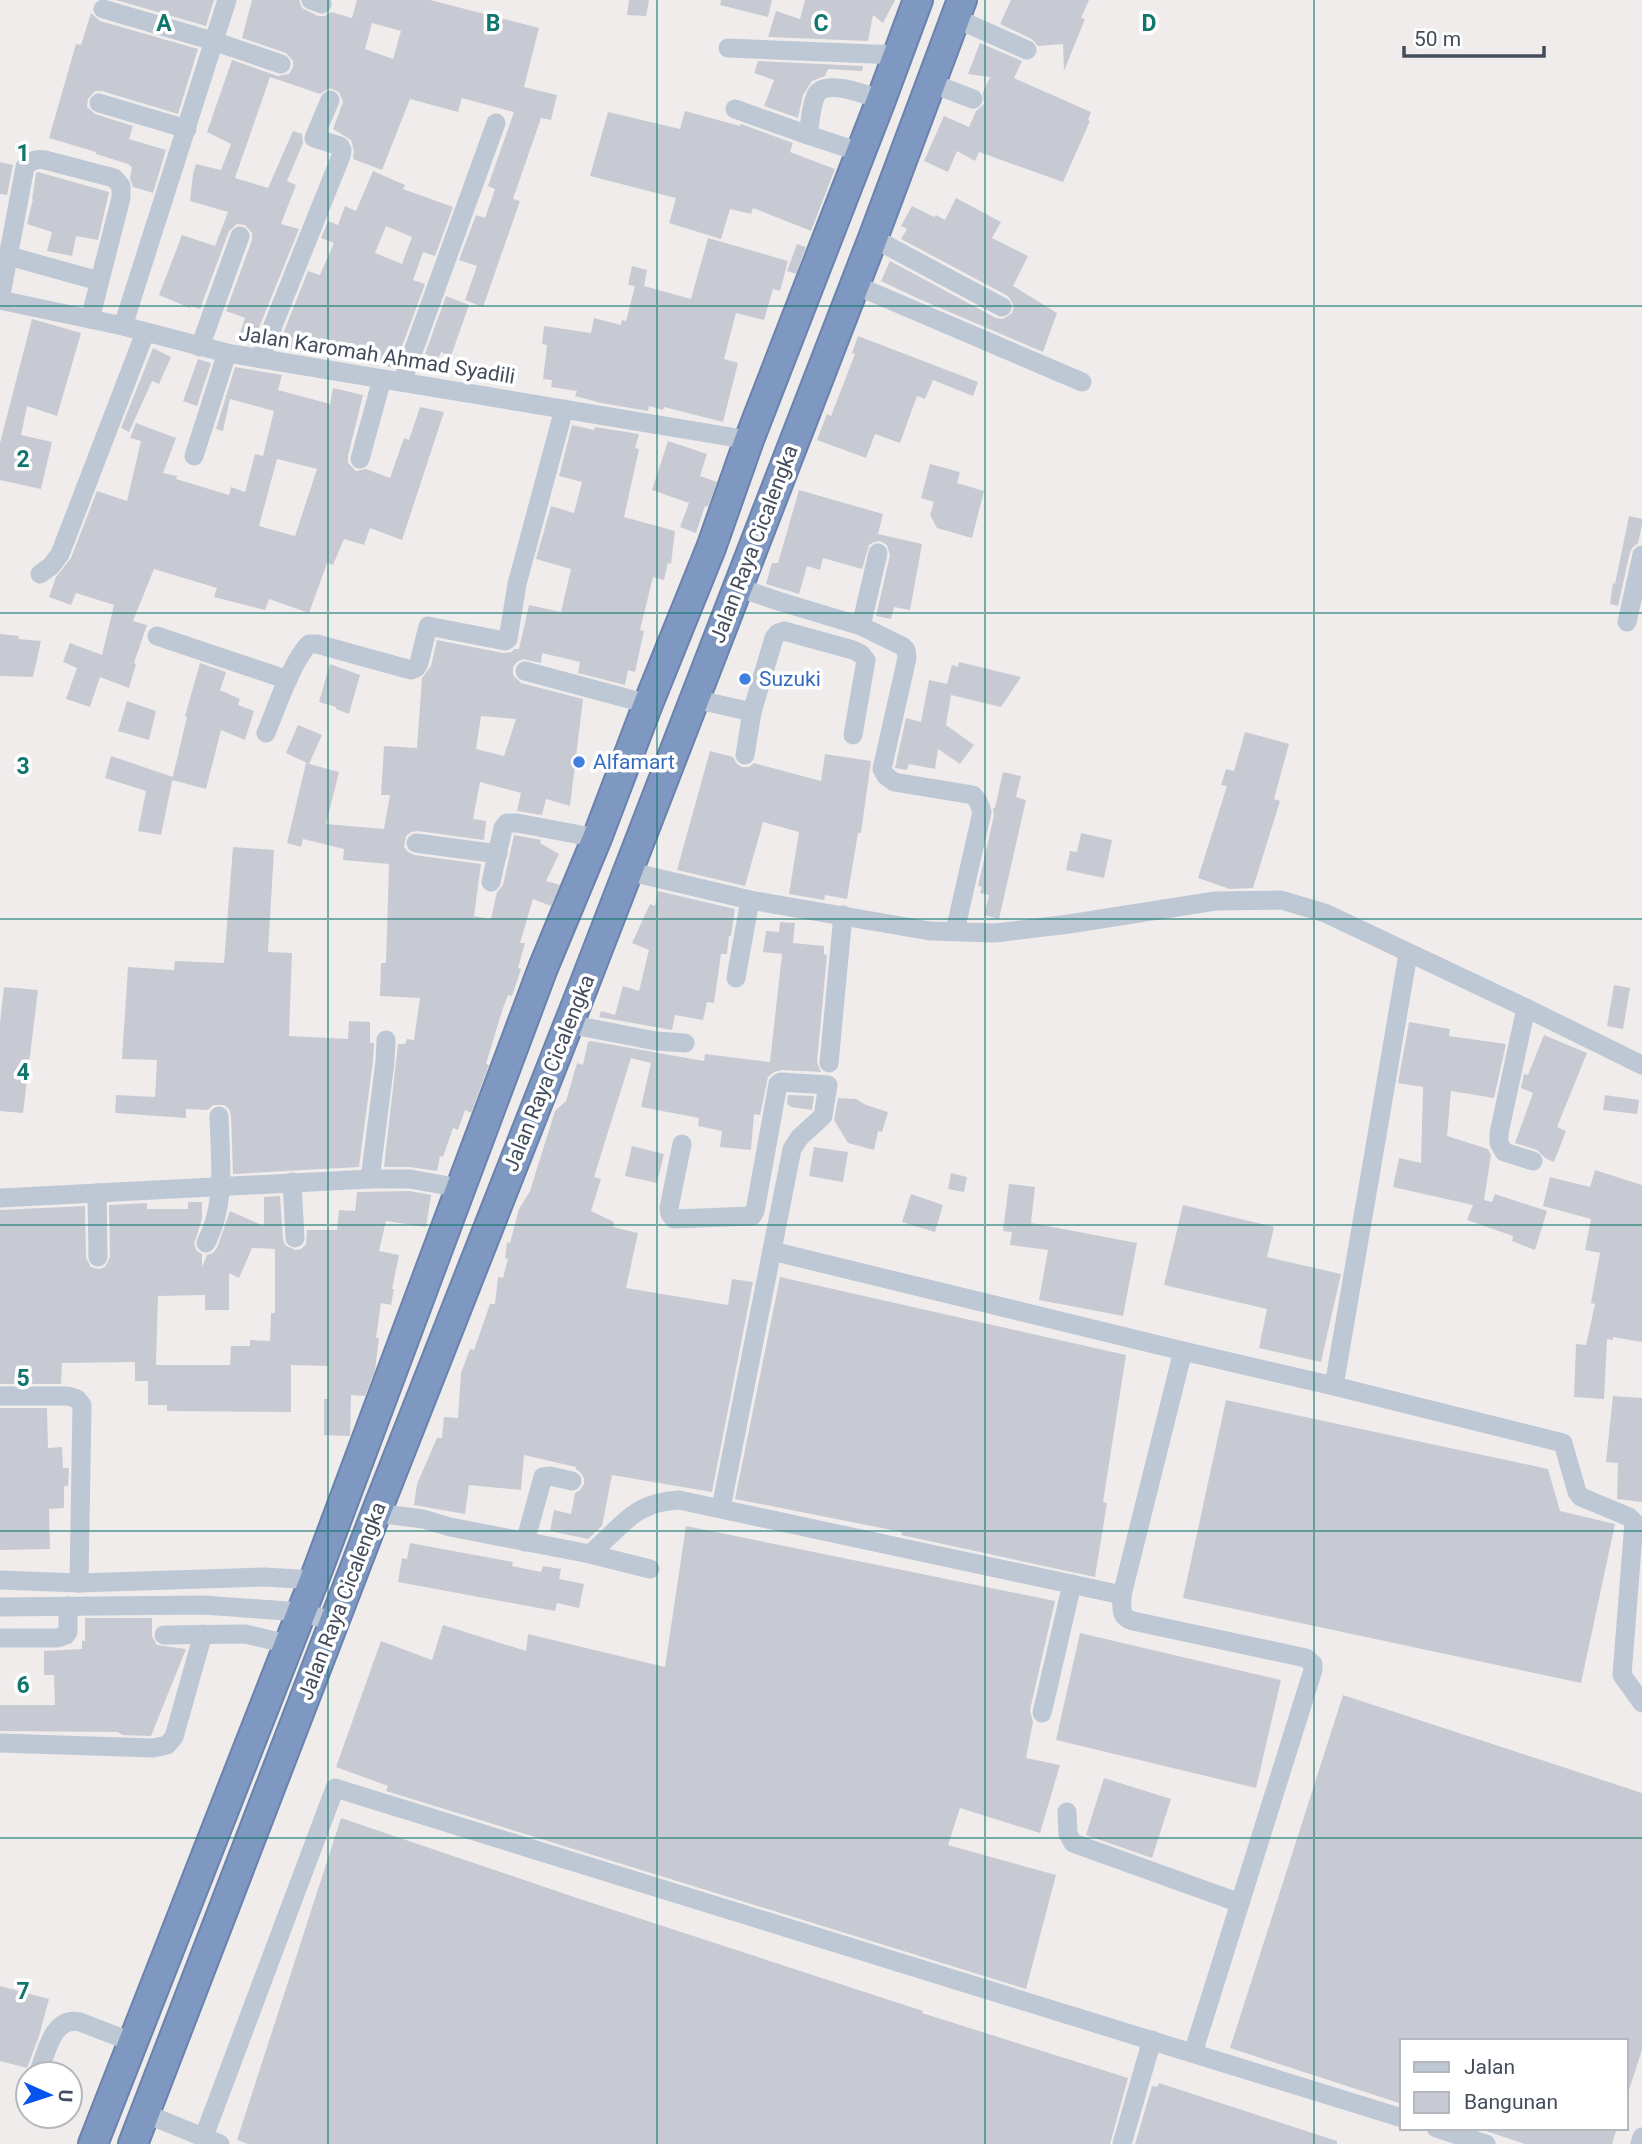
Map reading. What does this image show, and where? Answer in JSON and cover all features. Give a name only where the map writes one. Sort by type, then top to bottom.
[{"type":"highway","name":"Jalan Raya Cicalengka","points":[[93,2144],[314,1580],[543,968],[711,548],[749,440],[918,0]]},
{"type":"highway","name":"Jalan Raya Cicalengka","points":[[132,2144],[873,239],[958,9]]},
{"type":"highway","points":[[543,968],[584,985]]},
{"type":"street","points":[[123,326],[227,0]]},
{"type":"street","points":[[103,9],[281,64]]},
{"type":"street","points":[[958,9],[1027,50]]},
{"type":"street","points":[[728,48],[898,55]]},
{"type":"street","points":[[931,83],[973,99]]},
{"type":"street","points":[[808,135],[816,96],[821,90],[853,90],[881,100]]},
{"type":"street","points":[[260,359],[341,156],[340,146],[314,138],[330,100]]},
{"type":"street","points":[[99,103],[187,129]]},
{"type":"street","points":[[735,109],[860,152]]},
{"type":"street","points":[[402,382],[496,123]]},
{"type":"street","points":[[0,300],[26,167],[38,159],[45,160],[114,178],[119,181],[122,191],[90,319]]},
{"type":"street","points":[[200,347],[240,236]]},
{"type":"street","points":[[873,239],[1002,307]]},
{"type":"street","points":[[9,256],[99,281]]},
{"type":"street","points":[[855,285],[1082,382]]},
{"type":"street","name":"Jalan Karomah Ahmad Syadili","points":[[0,300],[123,326],[227,353],[749,440]]},
{"type":"street","points":[[40,574],[51,566],[60,554],[145,333]]},
{"type":"street","points":[[194,456],[227,353]]},
{"type":"street","points":[[360,459],[382,379]]},
{"type":"street","points":[[265,733],[288,680],[304,648],[309,644],[411,670],[419,663],[428,626],[508,639],[517,584],[564,409]]},
{"type":"street","points":[[861,626],[878,553]]},
{"type":"street","points":[[1627,622],[1642,555]]},
{"type":"street","points":[[737,587],[861,626],[906,650],[907,658],[882,769],[894,782],[972,795],[982,812],[955,931]]},
{"type":"street","points":[[745,755],[752,712],[774,638],[784,631],[853,650],[866,660],[853,735]]},
{"type":"street","points":[[157,636],[288,680]]},
{"type":"street","points":[[525,671],[648,704]]},
{"type":"street","points":[[694,699],[752,712]]},
{"type":"street","points":[[491,882],[503,828],[507,823],[597,838]]},
{"type":"street","points":[[416,843],[498,854]]},
{"type":"street","points":[[626,871],[750,900],[930,931],[995,933],[1215,901],[1281,900],[1325,913],[1642,1065]]},
{"type":"street","points":[[736,978],[750,900]]},
{"type":"street","points":[[829,1063],[843,915]]},
{"type":"street","points":[[1334,1386],[1408,954]]},
{"type":"street","points":[[1526,1008],[1499,1143],[1504,1152],[1533,1161]]},
{"type":"street","points":[[568,1024],[656,1041],[685,1043]]},
{"type":"street","points":[[370,1179],[386,1040]]},
{"type":"street","points":[[682,1144],[669,1208],[674,1219],[754,1214],[778,1084],[828,1085],[822,1116],[800,1137],[792,1149],[721,1508]]},
{"type":"street","points":[[206,1243],[218,1213],[219,1116]]},
{"type":"street","points":[[0,1198],[370,1179],[410,1179],[460,1188]]},
{"type":"street","points":[[292,1182],[295,1238]]},
{"type":"street","points":[[97,1193],[98,1257]]},
{"type":"street","points":[[772,1251],[1563,1443],[1577,1492],[1581,1497],[1629,1517],[1634,1522],[1622,1675],[1642,1703]]},
{"type":"street","points":[[1183,1351],[1122,1595],[1121,1614],[1125,1619],[1306,1658],[1314,1670],[1193,2053]]},
{"type":"street","points":[[0,1396],[68,1396],[77,1399],[82,1405],[79,1583]]},
{"type":"street","points":[[525,1542],[544,1477],[572,1481]]},
{"type":"street","points":[[590,1554],[637,1511],[648,1505],[679,1500],[1122,1595]]},
{"type":"street","points":[[376,1513],[423,1519],[650,1569]]},
{"type":"street","points":[[0,1580],[79,1583],[265,1577],[314,1580]]},
{"type":"street","points":[[1042,1713],[1072,1584]]},
{"type":"street","points":[[0,1607],[203,1605],[301,1612],[335,1622]]},
{"type":"street","points":[[0,1637],[57,1638],[66,1635],[68,1606]]},
{"type":"street","points":[[0,1742],[160,1748],[167,1745],[174,1737],[202,1634]]},
{"type":"street","points":[[164,1635],[246,1634],[288,1644]]},
{"type":"street","points":[[144,2113],[211,2141],[335,1788],[1400,2117]]},
{"type":"street","points":[[1067,1812],[1068,1833],[1073,1843],[1240,1903]]},
{"type":"street","points":[[44,2060],[56,2030],[71,2020],[132,2042]]},
{"type":"street","points":[[1122,2144],[1152,2040]]},
{"type":"street","points":[[1442,2130],[1486,2144]]},
{"type":"street","points":[[1640,2144],[1642,2137]]},
{"type":"building","points":[[116,0],[214,0],[206,26]]},
{"type":"building","points":[[252,0],[299,0],[302,8],[318,16],[331,12],[352,18],[357,0],[430,0],[539,28],[524,87],[557,95],[551,120],[541,118],[513,199],[520,201],[483,307],[465,300],[477,266],[459,260],[476,215],[485,218],[495,189],[488,186],[514,112],[462,98],[458,112],[410,99],[382,170],[353,159],[351,140],[333,129],[343,102],[339,92],[329,88],[320,94],[270,77],[235,178],[268,188],[293,131],[302,134],[303,143],[287,181],[296,185],[281,224],[299,229],[252,345],[237,342],[245,318],[226,311],[252,240],[252,233],[245,225],[237,224],[229,231],[200,309],[190,308],[159,295],[182,235],[215,246],[228,212],[190,201],[196,164],[221,170],[231,144],[207,132],[232,60],[278,76],[289,74],[293,67],[293,61],[286,53],[242,38]],"holes":[[[372,23],[401,31],[393,59],[365,49]]]},
{"type":"building","points":[[629,0],[649,0],[646,16],[627,15]]},
{"type":"building","points":[[721,0],[772,0],[768,17],[720,5]]},
{"type":"building","points":[[805,0],[895,0],[883,23],[873,15],[868,41],[768,37],[776,11],[800,19]]},
{"type":"building","points":[[1011,0],[1089,0],[1081,18],[1085,19],[1064,71],[1063,44],[1038,46],[1032,39],[1000,24]]},
{"type":"building","points":[[91,13],[100,21],[198,49],[178,114],[102,91],[95,91],[88,99],[87,107],[95,114],[133,126],[129,139],[166,150],[153,193],[133,187],[130,178],[132,167],[128,164],[49,138],[76,44],[81,45]]},
{"type":"building","points":[[980,43],[1022,61],[1014,78],[1091,112],[1090,121],[1063,182],[979,152],[975,161],[957,151],[948,172],[924,161],[944,116],[969,127],[976,111],[984,104],[983,93],[990,77],[968,74]]},
{"type":"building","points":[[758,61],[863,66],[862,71],[828,69],[825,76],[812,81],[803,95],[798,118],[764,106],[774,80],[754,73]]},
{"type":"building","points":[[685,111],[740,126],[741,124],[793,143],[790,152],[835,169],[811,231],[753,208],[751,214],[730,209],[721,239],[669,223],[676,198],[590,176],[608,112],[680,129]]},
{"type":"building","points":[[0,162],[13,165],[7,195],[0,194]]},
{"type":"building","points":[[373,171],[405,185],[403,189],[453,207],[435,256],[423,252],[413,280],[425,284],[394,368],[360,363],[311,346],[309,354],[277,349],[308,271],[320,275],[334,243],[321,238],[328,221],[338,225],[345,206],[356,211]],"holes":[[[386,226],[412,237],[402,264],[375,253]]]},
{"type":"building","points":[[38,172],[109,192],[98,240],[76,236],[72,256],[47,251],[52,232],[27,224]]},
{"type":"building","points":[[956,198],[1001,222],[992,238],[1028,256],[1013,286],[1057,313],[1043,352],[881,281],[890,261],[996,318],[1003,319],[1012,313],[1014,306],[1008,296],[901,239],[907,229],[901,226],[912,206],[945,220]]},
{"type":"building","points":[[708,238],[788,261],[780,291],[773,289],[764,320],[736,313],[724,359],[738,363],[723,422],[664,407],[663,410],[649,406],[648,411],[601,403],[575,396],[577,391],[551,387],[552,380],[543,379],[547,345],[542,344],[544,326],[591,333],[594,318],[621,325],[622,320],[626,321],[635,286],[628,285],[632,266],[647,270],[644,286],[691,299]]},
{"type":"building","points":[[797,244],[806,247],[796,274],[787,271]]},
{"type":"building","points":[[446,296],[469,305],[451,356],[441,352],[438,359],[425,354]]},
{"type":"building","points":[[32,319],[81,333],[57,416],[27,406],[21,435],[52,442],[41,489],[0,480],[0,443]]},
{"type":"building","points":[[858,336],[978,382],[973,396],[933,380],[925,399],[917,396],[900,443],[875,434],[866,458],[817,440],[827,414],[831,416],[855,354],[852,353]]},
{"type":"building","points":[[153,348],[171,357],[159,384],[152,381],[129,432],[121,428]]},
{"type":"building","points":[[198,359],[211,363],[197,406],[183,401]]},
{"type":"building","points":[[235,367],[282,375],[278,390],[330,404],[333,388],[363,395],[348,463],[356,471],[366,469],[390,478],[404,438],[409,440],[420,407],[444,412],[402,540],[370,528],[364,545],[344,539],[333,565],[327,563],[309,613],[269,599],[265,610],[214,597],[217,588],[154,569],[133,621],[147,625],[129,688],[100,677],[90,707],[66,699],[77,668],[63,662],[70,643],[102,655],[114,605],[76,593],[71,605],[49,597],[56,577],[71,558],[97,491],[127,501],[141,441],[130,438],[136,423],[176,438],[163,473],[229,495],[231,487],[245,492],[255,454],[263,456],[274,411],[230,399],[223,431],[216,429]],"holes":[[[277,459],[317,469],[295,536],[259,526]]]},
{"type":"building","points":[[572,425],[639,434],[635,448],[639,449],[624,517],[675,531],[671,564],[668,563],[664,580],[653,577],[640,630],[644,631],[635,672],[628,670],[625,685],[578,673],[580,662],[542,653],[541,663],[523,659],[513,667],[513,675],[521,683],[583,699],[570,806],[546,799],[542,815],[517,811],[521,793],[480,782],[473,819],[486,821],[484,840],[418,831],[406,836],[404,847],[414,855],[481,864],[474,916],[491,919],[497,892],[503,885],[514,835],[541,840],[540,843],[559,854],[546,881],[560,885],[551,906],[533,899],[520,943],[525,943],[518,968],[521,969],[512,996],[508,995],[502,1011],[486,1064],[489,1065],[471,1113],[465,1110],[458,1130],[453,1128],[443,1157],[440,1156],[437,1171],[384,1167],[398,1044],[405,1044],[407,1039],[414,1040],[420,998],[380,996],[381,963],[386,963],[389,864],[343,860],[344,849],[303,839],[301,847],[287,843],[306,763],[339,772],[326,824],[384,829],[390,795],[381,795],[384,746],[417,748],[422,678],[431,666],[437,640],[503,653],[511,652],[519,649],[529,605],[561,612],[571,569],[536,559],[551,506],[574,513],[582,482],[559,476]],"holes":[[[481,716],[516,719],[504,756],[476,749]]]},
{"type":"building","points":[[668,441],[707,454],[700,476],[717,482],[696,533],[680,527],[689,503],[652,490]]},
{"type":"building","points":[[930,464],[960,472],[957,483],[984,491],[972,538],[937,528],[930,515],[934,502],[921,498]]},
{"type":"building","points":[[799,490],[883,514],[878,534],[922,544],[910,610],[894,607],[891,619],[876,616],[890,555],[887,545],[880,541],[869,545],[862,569],[823,558],[820,570],[807,566],[799,594],[766,584],[772,563],[778,563]]},
{"type":"building","points":[[1629,516],[1642,519],[1642,525],[1638,543],[1630,552],[1618,606],[1610,604]]},
{"type":"building","points":[[0,634],[41,641],[33,677],[0,676]]},
{"type":"building","points":[[959,662],[1021,677],[1001,707],[951,695],[946,725],[974,745],[960,764],[938,749],[935,769],[909,764],[907,770],[895,768],[906,718],[921,722],[929,680],[947,684],[952,665],[958,667]]},
{"type":"building","points":[[200,663],[226,672],[220,690],[240,699],[238,705],[254,711],[245,740],[221,730],[206,789],[172,780],[187,717],[185,716]]},
{"type":"building","points":[[330,664],[360,675],[349,714],[319,702]]},
{"type":"building","points":[[127,701],[156,711],[149,740],[118,731]]},
{"type":"building","points":[[298,725],[322,735],[309,764],[286,753]]},
{"type":"building","points":[[1245,732],[1289,744],[1274,799],[1280,801],[1253,888],[1230,889],[1198,878],[1227,786],[1221,785],[1226,769],[1234,771]]},
{"type":"building","points":[[710,751],[733,757],[742,767],[749,767],[754,763],[821,781],[825,754],[871,761],[861,833],[858,833],[847,899],[825,895],[824,900],[789,894],[799,832],[763,822],[745,886],[677,870]]},
{"type":"building","points":[[111,756],[173,777],[161,835],[138,831],[146,791],[105,778]]},
{"type":"building","points":[[1003,772],[1021,776],[1016,797],[1026,800],[999,919],[984,915],[989,895],[980,893],[982,887],[978,886]]},
{"type":"building","points":[[1081,833],[1112,840],[1104,878],[1066,870],[1070,851],[1077,852]]},
{"type":"building","points":[[233,847],[274,850],[268,952],[292,953],[289,1036],[348,1039],[349,1021],[370,1022],[370,1043],[374,1043],[373,1061],[359,1167],[233,1174],[231,1116],[224,1105],[213,1105],[208,1110],[186,1109],[186,1118],[115,1113],[116,1095],[155,1097],[157,1060],[122,1059],[128,967],[174,970],[175,961],[224,963]]},
{"type":"building","points":[[658,891],[735,909],[727,954],[721,954],[714,1003],[707,1002],[703,1020],[675,1015],[672,1030],[599,1017],[601,1011],[615,1015],[623,986],[639,991],[649,950],[632,943],[650,904],[655,906]]},
{"type":"building","points":[[780,922],[795,923],[793,943],[824,946],[824,954],[827,955],[817,1062],[821,1072],[782,1070],[768,1077],[760,1115],[754,1114],[751,1150],[720,1147],[722,1131],[698,1126],[699,1118],[641,1107],[651,1063],[631,1058],[594,1177],[601,1179],[591,1211],[614,1222],[613,1227],[638,1233],[626,1288],[728,1305],[732,1279],[753,1282],[712,1492],[612,1475],[602,1526],[588,1539],[550,1531],[554,1510],[571,1514],[575,1493],[584,1484],[581,1473],[576,1467],[524,1455],[521,1490],[469,1485],[465,1514],[414,1505],[417,1484],[437,1438],[442,1438],[444,1417],[458,1418],[461,1373],[470,1349],[474,1350],[490,1304],[495,1304],[498,1277],[503,1278],[508,1259],[505,1258],[507,1242],[510,1243],[519,1209],[530,1191],[555,1111],[566,1101],[577,1063],[583,1065],[588,1042],[704,1061],[705,1054],[770,1062],[782,954],[763,952],[766,931],[779,932]]},
{"type":"building","points":[[1614,985],[1630,988],[1623,1029],[1607,1026]]},
{"type":"building","points":[[4,987],[38,990],[23,1113],[0,1111],[0,1023]]},
{"type":"building","points":[[1409,1022],[1450,1029],[1449,1036],[1506,1044],[1494,1098],[1451,1091],[1447,1136],[1488,1149],[1491,1155],[1484,1200],[1492,1202],[1495,1194],[1547,1211],[1535,1250],[1512,1241],[1513,1236],[1467,1220],[1473,1205],[1393,1187],[1399,1158],[1421,1163],[1423,1087],[1398,1083]]},
{"type":"building","points":[[1544,1035],[1587,1053],[1557,1127],[1566,1131],[1554,1162],[1537,1150],[1515,1143],[1533,1093],[1521,1088],[1524,1074],[1528,1075]]},
{"type":"building","points":[[788,1095],[814,1096],[812,1110],[791,1107],[787,1104]]},
{"type":"building","points":[[1605,1095],[1639,1100],[1637,1114],[1603,1110]]},
{"type":"building","points":[[838,1098],[856,1099],[888,1112],[882,1132],[878,1131],[874,1150],[848,1143],[834,1120]]},
{"type":"building","points":[[632,1146],[664,1154],[657,1183],[625,1176]]},
{"type":"building","points":[[814,1147],[848,1152],[843,1182],[809,1176]]},
{"type":"building","points":[[1595,1170],[1642,1185],[1642,1342],[1613,1337],[1613,1340],[1607,1339],[1604,1399],[1574,1397],[1576,1344],[1586,1345],[1595,1304],[1591,1303],[1600,1253],[1585,1250],[1591,1219],[1543,1206],[1550,1177],[1590,1187]]},
{"type":"building","points":[[951,1173],[967,1177],[964,1192],[948,1189]]},
{"type":"building","points":[[1009,1184],[1035,1187],[1031,1223],[1137,1243],[1123,1316],[1039,1300],[1048,1250],[1010,1245],[1012,1232],[1003,1231]]},
{"type":"building","points":[[409,1191],[431,1195],[426,1227],[386,1221],[379,1251],[399,1255],[394,1289],[391,1305],[381,1303],[375,1370],[365,1396],[351,1395],[350,1436],[324,1435],[328,1366],[291,1365],[291,1412],[167,1411],[167,1405],[148,1405],[148,1381],[135,1381],[135,1362],[62,1363],[61,1384],[0,1384],[0,1210],[85,1206],[86,1258],[91,1267],[99,1269],[105,1267],[110,1257],[109,1205],[147,1203],[147,1209],[188,1209],[188,1202],[202,1202],[202,1219],[194,1244],[202,1254],[202,1267],[207,1255],[217,1248],[230,1211],[264,1226],[264,1197],[280,1196],[283,1239],[285,1245],[295,1250],[306,1244],[307,1230],[337,1230],[339,1210],[355,1211],[357,1192]],"holes":[[[252,1248],[275,1249],[275,1313],[271,1313],[270,1341],[250,1340],[250,1346],[231,1346],[230,1365],[156,1365],[158,1296],[205,1295],[205,1310],[229,1310],[229,1273],[239,1278]]]},
{"type":"building","points":[[911,1194],[943,1205],[935,1232],[902,1222]]},
{"type":"building","points":[[1183,1205],[1274,1227],[1267,1257],[1341,1274],[1321,1362],[1259,1348],[1267,1309],[1164,1285]]},
{"type":"building","points":[[780,1277],[1126,1355],[1103,1502],[1107,1503],[1095,1577],[901,1535],[902,1532],[735,1499]]},
{"type":"building","points":[[1613,1396],[1642,1398],[1642,1502],[1617,1499],[1618,1463],[1606,1462]]},
{"type":"building","points":[[1226,1400],[1548,1469],[1560,1511],[1615,1524],[1581,1683],[1183,1598]]},
{"type":"building","points":[[0,1408],[47,1408],[48,1448],[62,1447],[63,1468],[69,1468],[68,1486],[64,1486],[64,1508],[49,1509],[50,1549],[0,1550]]},
{"type":"building","points":[[686,1526],[1055,1601],[1030,1710],[1033,1722],[1026,1758],[1060,1765],[1040,1833],[960,1808],[948,1845],[1056,1875],[1026,1989],[386,1791],[388,1786],[336,1767],[381,1641],[432,1660],[443,1625],[526,1651],[528,1634],[665,1667]]},
{"type":"building","points":[[410,1543],[513,1562],[512,1566],[541,1572],[543,1566],[561,1569],[559,1579],[584,1584],[579,1608],[557,1603],[555,1611],[398,1582],[402,1558],[407,1559]]},
{"type":"building","points":[[85,1618],[152,1618],[152,1636],[157,1645],[186,1649],[151,1736],[123,1735],[117,1732],[0,1731],[0,1705],[55,1705],[54,1675],[44,1675],[44,1651],[82,1649],[82,1641],[85,1641]]},
{"type":"building","points":[[1080,1633],[1281,1680],[1256,1788],[1056,1740]]},
{"type":"building","points":[[1343,1695],[1642,1793],[1642,2050],[1629,2090],[1628,2039],[1400,2039],[1400,2103],[1230,2048]]},
{"type":"building","points":[[1104,1778],[1171,1799],[1152,1858],[1086,1835]]},
{"type":"building","points":[[341,1818],[923,2011],[922,2013],[1128,2078],[1110,2144],[248,2144],[237,2140]]},
{"type":"building","points":[[0,1986],[49,1999],[30,2060],[14,2060],[14,2065],[0,2061]]},
{"type":"building","points":[[1159,2083],[1337,2141],[1337,2144],[1135,2144],[1152,2086],[1157,2087]]},
{"type":"building","points":[[1616,2130],[1612,2144],[1525,2144],[1486,2131]]},
{"type":"place","name":"Suzuki","points":[[745,679]]},
{"type":"place","name":"Alfamart","points":[[579,762]]}]
